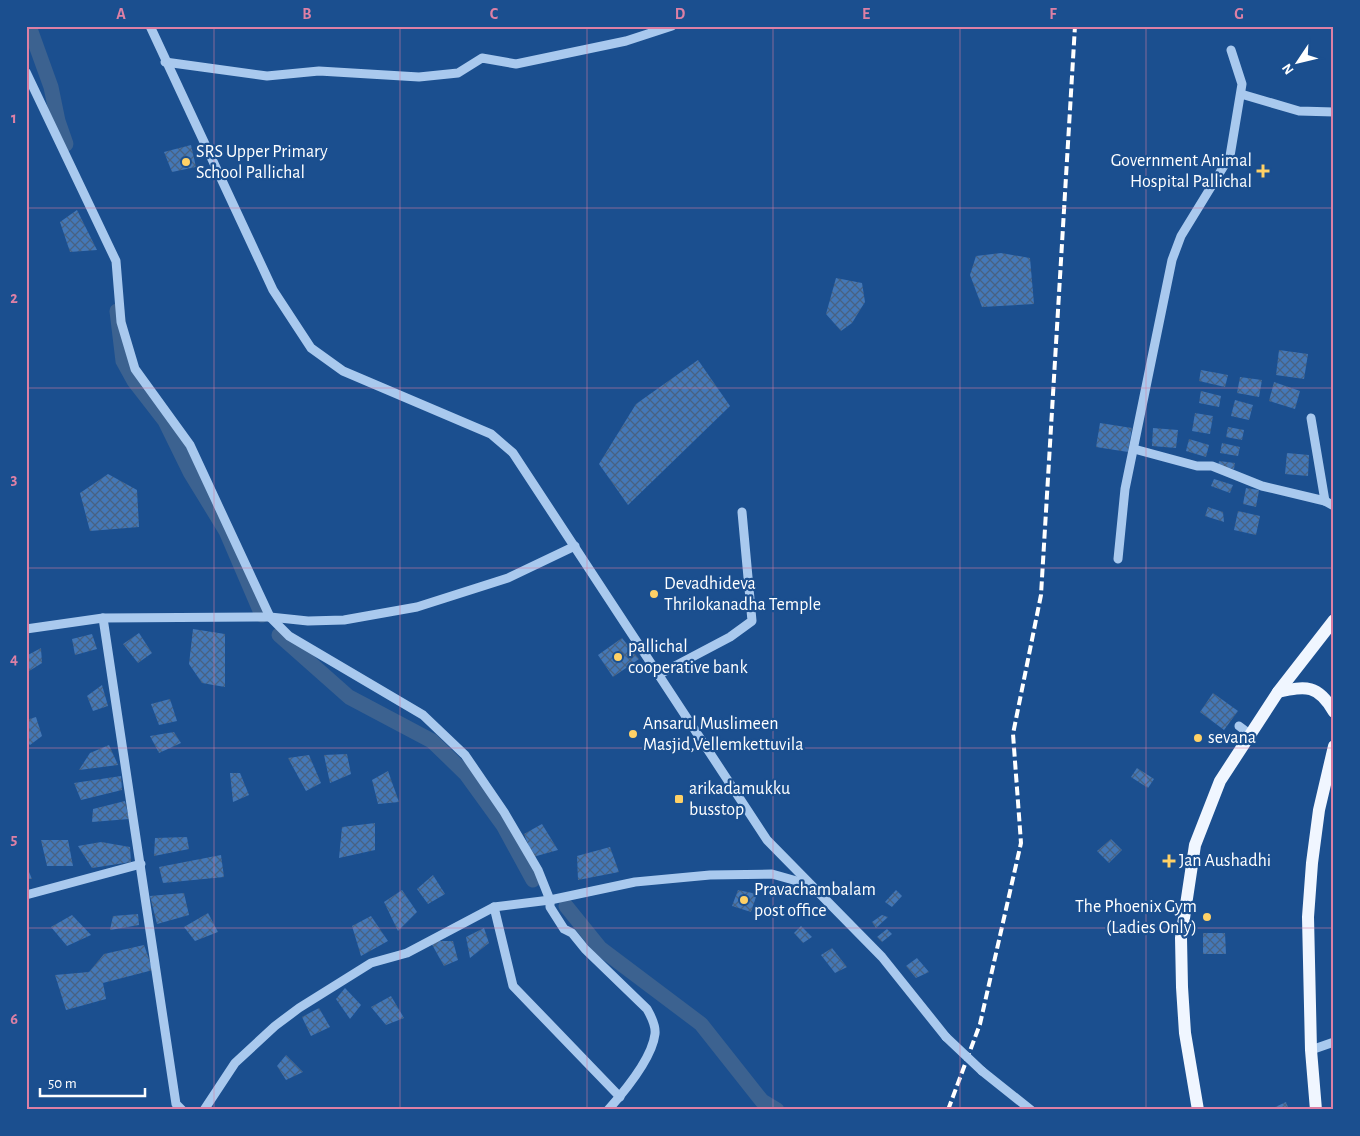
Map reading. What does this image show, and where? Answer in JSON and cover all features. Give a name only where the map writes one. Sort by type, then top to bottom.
[{"type":"main road","points":[[1198,1110],[1185,1033],[1181,938],[1195,845],[1220,780],[1278,692],[1334,620]]},
{"type":"main road","points":[[1278,692],[1302,687],[1315,690],[1327,701],[1334,712]]},
{"type":"main road","points":[[1316,1110],[1311,1050],[1308,917],[1312,863],[1319,810],[1334,746]]},
{"type":"street","points":[[150,26],[165,62],[273,290],[311,348],[342,371],[491,434],[513,453],[767,840],[882,957],[946,1037],[982,1072],[1030,1110]]},
{"type":"street","points":[[165,62],[267,76],[319,71],[419,77],[458,73],[482,58],[516,64],[626,41],[672,26]]},
{"type":"street","points":[[1118,559],[1125,489],[1172,260],[1182,236],[1230,156],[1242,84],[1230,50]]},
{"type":"street","points":[[26,72],[116,261],[121,322],[135,368],[190,445],[270,617],[289,636],[423,715],[465,755],[504,812],[538,870],[550,900],[550,907],[564,929],[572,933],[585,949],[639,1001],[653,1020],[655,1034],[648,1053],[634,1078],[608,1110]]},
{"type":"street","points":[[1241,94],[1299,111],[1334,112]]},
{"type":"street","points":[[1310,418],[1325,501]]},
{"type":"street","points":[[1134,449],[1197,466],[1212,466],[1262,486],[1325,501],[1334,506]]},
{"type":"street","points":[[658,675],[730,637],[752,621],[742,512]]},
{"type":"street","points":[[26,629],[103,618],[270,617],[308,621],[344,620],[418,607],[508,578],[575,546]]},
{"type":"street","points":[[103,618],[176,1104],[182,1110]]},
{"type":"street","points":[[1239,726],[1251,735]]},
{"type":"street","points":[[26,895],[141,864]]},
{"type":"street","points":[[204,1110],[235,1063],[274,1026],[299,1008],[372,963],[407,953],[494,906],[550,900],[635,882],[710,875],[772,874],[811,885]]},
{"type":"street","points":[[494,906],[513,986],[620,1096]]},
{"type":"street","points":[[1311,1050],[1334,1042]]},
{"type":"building","points":[[191,145],[196,167],[172,172],[164,152]]},
{"type":"building","points":[[77,210],[97,250],[70,252],[60,222]]},
{"type":"building","points":[[1001,253],[1030,258],[1034,304],[982,307],[970,275],[976,256]]},
{"type":"building","points":[[836,278],[862,283],[865,302],[852,323],[841,331],[826,314]]},
{"type":"building","points":[[1279,350],[1308,354],[1304,379],[1276,375]]},
{"type":"building","points":[[698,360],[730,406],[628,505],[599,464],[636,404]]},
{"type":"building","points":[[1201,370],[1228,375],[1225,387],[1199,381]]},
{"type":"building","points":[[1240,377],[1262,380],[1259,397],[1237,393]]},
{"type":"building","points":[[1274,382],[1300,391],[1295,409],[1269,401]]},
{"type":"building","points":[[1201,391],[1221,396],[1219,407],[1199,403]]},
{"type":"building","points":[[1235,400],[1253,405],[1249,420],[1231,416]]},
{"type":"building","points":[[1195,413],[1213,416],[1210,434],[1192,431]]},
{"type":"building","points":[[1100,423],[1132,428],[1128,452],[1096,447]]},
{"type":"building","points":[[1228,427],[1244,430],[1242,440],[1226,437]]},
{"type":"building","points":[[1153,428],[1178,430],[1176,448],[1152,446]]},
{"type":"building","points":[[1189,439],[1209,445],[1206,457],[1186,451]]},
{"type":"building","points":[[1222,443],[1240,447],[1238,456],[1220,453]]},
{"type":"building","points":[[1287,453],[1309,455],[1308,476],[1285,474]]},
{"type":"building","points":[[1219,461],[1235,463],[1234,469],[1218,467]]},
{"type":"building","points":[[108,474],[137,490],[139,527],[90,531],[80,493]]},
{"type":"building","points":[[1214,479],[1233,485],[1230,493],[1211,486]]},
{"type":"building","points":[[1246,488],[1259,490],[1256,507],[1243,504]]},
{"type":"building","points":[[1208,507],[1223,512],[1224,522],[1205,516]]},
{"type":"building","points":[[1238,511],[1260,516],[1256,535],[1234,530]]},
{"type":"building","points":[[193,629],[225,634],[225,687],[202,683],[189,664]]},
{"type":"building","points":[[139,633],[152,653],[138,663],[123,644]]},
{"type":"building","points":[[92,634],[97,649],[75,655],[72,639]]},
{"type":"building","name":"pallichal cooperative bank","points":[[622,638],[639,659],[613,677],[598,655]]},
{"type":"building","points":[[41,648],[42,663],[26,673],[26,656]]},
{"type":"building","points":[[102,685],[108,706],[93,711],[87,696]]},
{"type":"building","points":[[1213,693],[1238,711],[1224,730],[1200,712]]},
{"type":"building","points":[[170,699],[177,721],[159,725],[151,704]]},
{"type":"building","points":[[36,717],[42,736],[30,745],[26,741],[26,720]]},
{"type":"building","points":[[174,732],[181,743],[159,753],[150,736]]},
{"type":"building","points":[[109,745],[118,765],[79,770],[90,753]]},
{"type":"building","points":[[347,754],[351,774],[330,783],[324,755]]},
{"type":"building","points":[[309,755],[321,783],[306,791],[288,758]]},
{"type":"building","points":[[1137,768],[1154,779],[1148,788],[1131,777]]},
{"type":"building","points":[[388,771],[399,802],[378,804],[372,780]]},
{"type":"building","points":[[230,773],[240,773],[249,795],[233,802]]},
{"type":"building","points":[[121,776],[122,790],[81,800],[74,783]]},
{"type":"building","points":[[125,801],[129,819],[92,822],[93,809]]},
{"type":"building","points":[[375,823],[375,850],[339,858],[342,827]]},
{"type":"building","points":[[542,824],[558,850],[533,857],[524,834]]},
{"type":"building","points":[[187,837],[189,849],[154,856],[155,838]]},
{"type":"building","points":[[1111,839],[1122,850],[1109,863],[1097,851]]},
{"type":"building","points":[[41,840],[68,840],[73,866],[47,866]]},
{"type":"building","points":[[101,842],[130,847],[131,862],[92,868],[78,846]]},
{"type":"building","points":[[610,847],[619,872],[578,880],[577,856]]},
{"type":"building","points":[[221,855],[224,877],[163,883],[159,867]]},
{"type":"building","points":[[26,865],[32,879],[26,879]]},
{"type":"building","points":[[433,875],[445,894],[428,904],[417,889]]},
{"type":"building","points":[[402,890],[417,912],[398,931],[384,902]]},
{"type":"building","name":"Pravachambalam post office","points":[[738,890],[757,894],[751,912],[732,906]]},
{"type":"building","points":[[896,890],[902,896],[892,907],[885,902]]},
{"type":"building","points":[[184,893],[189,915],[157,924],[150,896]]},
{"type":"building","points":[[208,913],[218,932],[195,941],[184,927]]},
{"type":"building","points":[[138,914],[139,925],[110,930],[113,916]]},
{"type":"building","points":[[72,915],[91,935],[67,946],[51,927]]},
{"type":"building","points":[[882,915],[888,917],[876,928],[872,922]]},
{"type":"building","points":[[371,916],[388,941],[361,956],[352,926]]},
{"type":"building","points":[[801,926],[812,937],[803,943],[794,933]]},
{"type":"building","points":[[484,928],[489,943],[470,958],[466,937]]},
{"type":"building","points":[[887,929],[892,934],[882,942],[877,937]]},
{"type":"building","points":[[1203,933],[1225,933],[1226,954],[1203,954]]},
{"type":"building","points":[[430,941],[453,941],[458,960],[444,966]]},
{"type":"building","points":[[144,945],[153,970],[103,983],[106,999],[66,1010],[55,975],[89,972],[104,954]]},
{"type":"building","points":[[832,948],[847,967],[835,973],[821,955]]},
{"type":"building","points":[[917,958],[929,972],[916,978],[906,966]]},
{"type":"building","points":[[345,988],[361,1005],[350,1019],[336,999]]},
{"type":"building","points":[[391,996],[404,1018],[386,1025],[371,1007]]},
{"type":"building","points":[[319,1008],[330,1027],[311,1036],[302,1017]]},
{"type":"building","points":[[286,1055],[303,1072],[286,1080],[277,1066]]},
{"type":"building","points":[[1286,1102],[1289,1110],[1269,1110]]},
{"type":"waterway","points":[[29,26],[51,87],[58,121],[66,144]]},
{"type":"waterway","points":[[117,311],[123,361],[134,381],[165,421],[190,472],[226,531],[262,615]]},
{"type":"waterway","points":[[279,635],[349,697],[432,741],[466,774],[503,825],[533,880]]},
{"type":"waterway","points":[[566,906],[600,948],[701,1024],[762,1101],[777,1110]]},
{"type":"railway","points":[[948,1110],[980,1024],[1021,843],[1013,734],[1041,595],[1075,26]]},
{"type":"place","name":"SRS Upper Primary School Pallichal","points":[[186,162]]},
{"type":"place","name":"Government Animal Hospital Pallichal","points":[[1263,171]]},
{"type":"place","name":"Devadhideva Thrilokanadha Temple","points":[[654,594]]},
{"type":"place","name":"pallichal cooperative bank","points":[[618,657]]},
{"type":"place","name":"Ansarul Muslimeen Masjid,Vellemkettuvila","points":[[633,734]]},
{"type":"place","name":"sevana","points":[[1198,738]]},
{"type":"place","name":"arikadamukku busstop","points":[[679,799]]},
{"type":"place","name":"Jan Aushadhi","points":[[1169,861]]},
{"type":"place","name":"Pravachambalam post office","points":[[744,900]]},
{"type":"place","name":"The Phoenix Gym (Ladies Only)","points":[[1207,917]]}]
